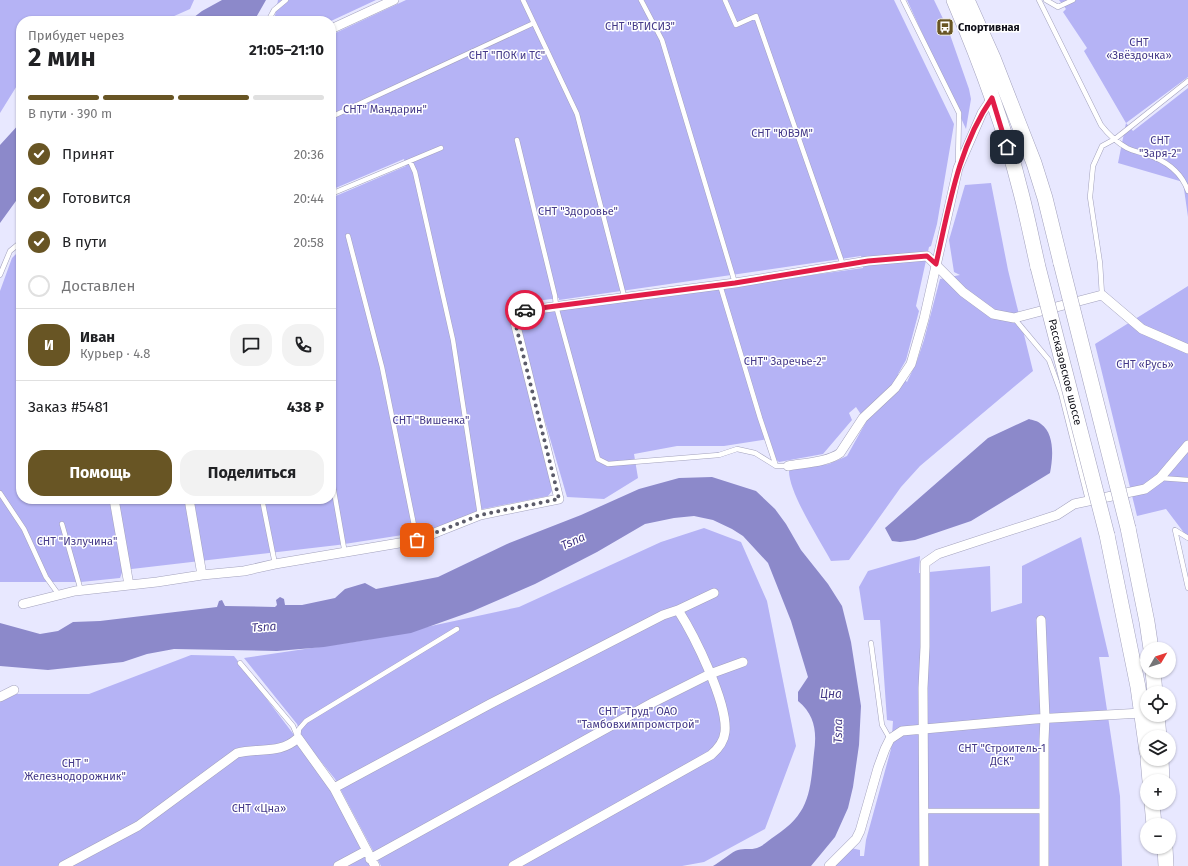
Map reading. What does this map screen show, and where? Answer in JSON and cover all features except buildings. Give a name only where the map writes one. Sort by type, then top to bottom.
[{"type":"main road","name":"Рассказовское шоссе","points":[[954,0],[974,47],[992,98],[1020,188],[1038,267],[1107,535],[1126,624],[1140,702]]},
{"type":"main road","name":"Рассказовское шоссе","points":[[967,0],[1034,163],[1045,198],[1128,528],[1147,622],[1149,642]]},
{"type":"main road","points":[[1155,854],[1155,866]]},
{"type":"main road","points":[[1165,854],[1166,866]]},
{"type":"street","points":[[336,27],[394,0]]},
{"type":"street","points":[[788,466],[835,457],[845,448],[863,418],[901,381],[911,364],[958,168],[982,113],[992,98]]},
{"type":"street","points":[[22,604],[81,591],[244,571],[275,564],[344,554],[417,540],[480,515],[559,499],[515,322],[517,314],[522,311],[624,296],[735,283],[868,261],[927,256],[964,292],[993,314],[1014,318],[1102,295],[1142,329],[1188,349]]},
{"type":"street","points":[[924,866],[924,563],[938,554],[1057,515],[1074,504],[1145,489],[1160,478],[1188,444]]},
{"type":"street","points":[[115,504],[129,585]]},
{"type":"street","points":[[189,504],[202,575]]},
{"type":"street","points":[[334,788],[533,682],[663,615],[678,610],[714,593]]},
{"type":"street","points":[[513,866],[712,755],[717,750],[723,739],[725,723],[723,710],[710,674],[691,630],[678,610]]},
{"type":"street","points":[[1041,620],[1045,718],[1044,866]]},
{"type":"street","points":[[338,866],[371,859],[654,702],[710,674],[743,662]]},
{"type":"street","points":[[0,697],[14,690]]},
{"type":"street","points":[[829,866],[856,839],[860,831],[878,768],[890,739],[902,731],[1045,718],[1140,713]]},
{"type":"street","points":[[63,866],[138,826],[237,753],[252,749],[273,750],[289,745],[298,738],[334,788],[371,859]]},
{"type":"lane","points":[[271,16],[274,10],[286,0]]},
{"type":"lane","points":[[523,0],[577,114],[624,296]]},
{"type":"lane","points":[[641,0],[662,40],[735,283]]},
{"type":"lane","points":[[725,0],[736,25],[756,16],[844,265]]},
{"type":"lane","points":[[903,0],[959,113],[958,168]]},
{"type":"lane","points":[[1039,0],[1102,125],[1115,139],[1128,148],[1155,157],[1166,163],[1175,170],[1188,189]]},
{"type":"lane","points":[[1046,0],[1058,7],[1073,0]]},
{"type":"lane","points":[[336,115],[534,23]]},
{"type":"lane","points":[[1102,295],[1100,263],[1090,197],[1093,166],[1102,146],[1115,139],[1188,81]]},
{"type":"lane","points":[[517,140],[555,296],[556,306],[598,459],[608,464],[719,455],[737,449],[755,453],[776,466],[788,466]]},
{"type":"lane","points":[[336,192],[441,148]]},
{"type":"lane","points":[[410,161],[415,172],[453,340],[480,515]]},
{"type":"lane","points":[[348,236],[382,367],[417,540]]},
{"type":"lane","points":[[0,275],[10,251],[16,246]]},
{"type":"lane","points":[[720,285],[776,466]]},
{"type":"lane","points":[[1014,318],[1049,360],[1061,393],[1088,500]]},
{"type":"lane","points":[[1160,478],[1188,480]]},
{"type":"lane","points":[[0,493],[24,529],[46,577],[59,595]]},
{"type":"lane","points":[[263,504],[275,564]]},
{"type":"lane","points":[[336,504],[344,554]]},
{"type":"lane","points":[[62,524],[81,591]]},
{"type":"lane","points":[[1188,538],[1175,530],[1188,588]]},
{"type":"lane","points":[[298,738],[299,729],[306,721],[457,629]]},
{"type":"lane","points":[[871,643],[882,725],[890,739]]},
{"type":"lane","points":[[240,663],[293,726],[298,738]]},
{"type":"lane","points":[[924,811],[1044,811]]},
{"type":"green space","points":[[0,0],[194,0],[190,9],[174,16],[16,16],[16,87],[0,113]]},
{"type":"green space","points":[[278,0],[376,0],[336,19],[336,16],[275,16]]},
{"type":"green space","points":[[406,0],[894,0],[954,124],[937,224],[931,246],[929,247],[916,306],[919,311],[906,360],[898,374],[907,382],[917,361],[940,279],[960,275],[954,272],[949,240],[965,185],[991,183],[1008,270],[1033,371],[920,466],[901,487],[849,560],[831,561],[799,503],[790,479],[789,470],[829,464],[847,456],[866,422],[856,407],[849,413],[852,420],[823,454],[779,462],[775,459],[768,439],[724,446],[677,446],[634,454],[638,478],[604,499],[567,497],[517,325],[523,315],[863,268],[861,256],[559,300],[559,298],[507,305],[551,484],[552,491],[548,496],[478,510],[474,520],[409,534],[338,545],[123,570],[120,578],[81,582],[0,582],[0,291],[12,258],[16,254],[16,504],[336,504],[336,196],[406,166],[404,159],[336,188],[336,33]]},
{"type":"green space","points":[[907,0],[934,0],[948,29],[969,89],[971,99],[966,129]]},
{"type":"green space","name":"СНТ «Звёздочка»","points":[[1059,0],[1188,0],[1188,77],[1126,123],[1084,51],[1087,48],[1063,12],[1066,9]]},
{"type":"green space","name":"СНТ \"Заря-2\"","points":[[1188,88],[1188,217],[1183,182],[1118,163],[1126,123],[1133,131]]},
{"type":"green space","name":"СНТ «Русь»","points":[[1188,286],[1188,538],[1166,509],[1137,516],[1095,344]]},
{"type":"green space","name":"СНТ \"Труд\" ОАО \"Тамбовхимпромстрой\"","points":[[704,528],[741,542],[767,601],[796,746],[765,829],[704,862],[682,866],[381,866],[335,779],[303,739],[297,724],[244,658],[366,640],[519,607],[661,542]]},
{"type":"green space","name":"СНТ \"Строитель-1 ДСК\"","points":[[1081,537],[1109,657],[1099,657],[1120,796],[1122,866],[834,866],[851,848],[860,850],[860,856],[864,856],[866,840],[891,749],[893,721],[887,720],[880,620],[864,620],[859,587],[868,571],[920,556],[919,573],[990,566],[991,612],[1022,603],[1022,566]]},
{"type":"green space","name":"СНТ \" Железнодорожник\"","points":[[191,655],[234,656],[304,748],[332,789],[374,866],[0,866],[0,694],[89,694]]},
{"type":"water","points":[[222,0],[266,0],[257,16],[196,16]]},
{"type":"water","points":[[16,127],[16,201],[0,223],[0,145]]},
{"type":"water","points":[[1029,419],[1040,423],[1046,428],[1049,434],[1052,447],[1050,473],[971,521],[915,540],[900,542],[892,541],[885,528],[988,438]]},
{"type":"water","name":"Цна","points":[[712,477],[756,491],[775,509],[786,524],[801,550],[828,584],[842,606],[851,642],[861,706],[859,745],[853,787],[848,808],[835,837],[811,866],[713,866],[736,851],[743,849],[755,849],[762,846],[787,827],[802,810],[809,790],[813,767],[815,731],[814,724],[808,712],[798,701],[798,692],[808,677],[791,621],[768,563],[743,536],[713,520],[694,516],[674,518],[645,524],[597,552],[535,584],[473,611],[411,633],[324,647],[277,651],[174,649],[147,654],[123,662],[48,670],[0,666],[0,623],[40,634],[58,631],[73,622],[100,621],[217,607],[219,601],[222,600],[225,606],[275,607],[277,605],[276,600],[280,597],[284,599],[285,605],[302,605],[335,598],[345,589],[365,583],[376,589],[438,577],[507,544],[581,515],[639,489],[679,478]]},
{"type":"way so far","points":[[417,540],[480,515],[559,499],[515,322],[517,314],[525,310]]},
{"type":"place","name":"Спортивная","points":[[945,27]]},
{"type":"route","points":[[525,310],[624,296],[735,283],[868,261],[927,256],[936,264],[958,168],[982,113],[992,98],[1007,147]]},
{"type":"park label","name":"СНТ \"ВТИСИЗ\"","points":[[640,26]]},
{"type":"park label","name":"СНТ \"ПОК и ТС\"","points":[[507,55]]},
{"type":"park label","name":"СНТ\" Мандарин\"","points":[[385,109]]},
{"type":"park label","name":"СНТ \"ЮВЭМ\"","points":[[782,133]]},
{"type":"park label","name":"СНТ \"Здоровье\"","points":[[578,211]]},
{"type":"park label","name":"СНТ\" Заречье-2\"","points":[[785,361]]},
{"type":"park label","name":"СНТ \"Вишенка\"","points":[[431,420]]},
{"type":"park label","name":"СНТ \"Излучина\"","points":[[77,541]]},
{"type":"park label","name":"СНТ «Цна»","points":[[259,808]]},
{"type":"water label","name":"Tsna","points":[[573,541]]},
{"type":"water label","name":"Tsna","points":[[264,627]]},
{"type":"water label","name":"Tsna","points":[[838,731]]}]
